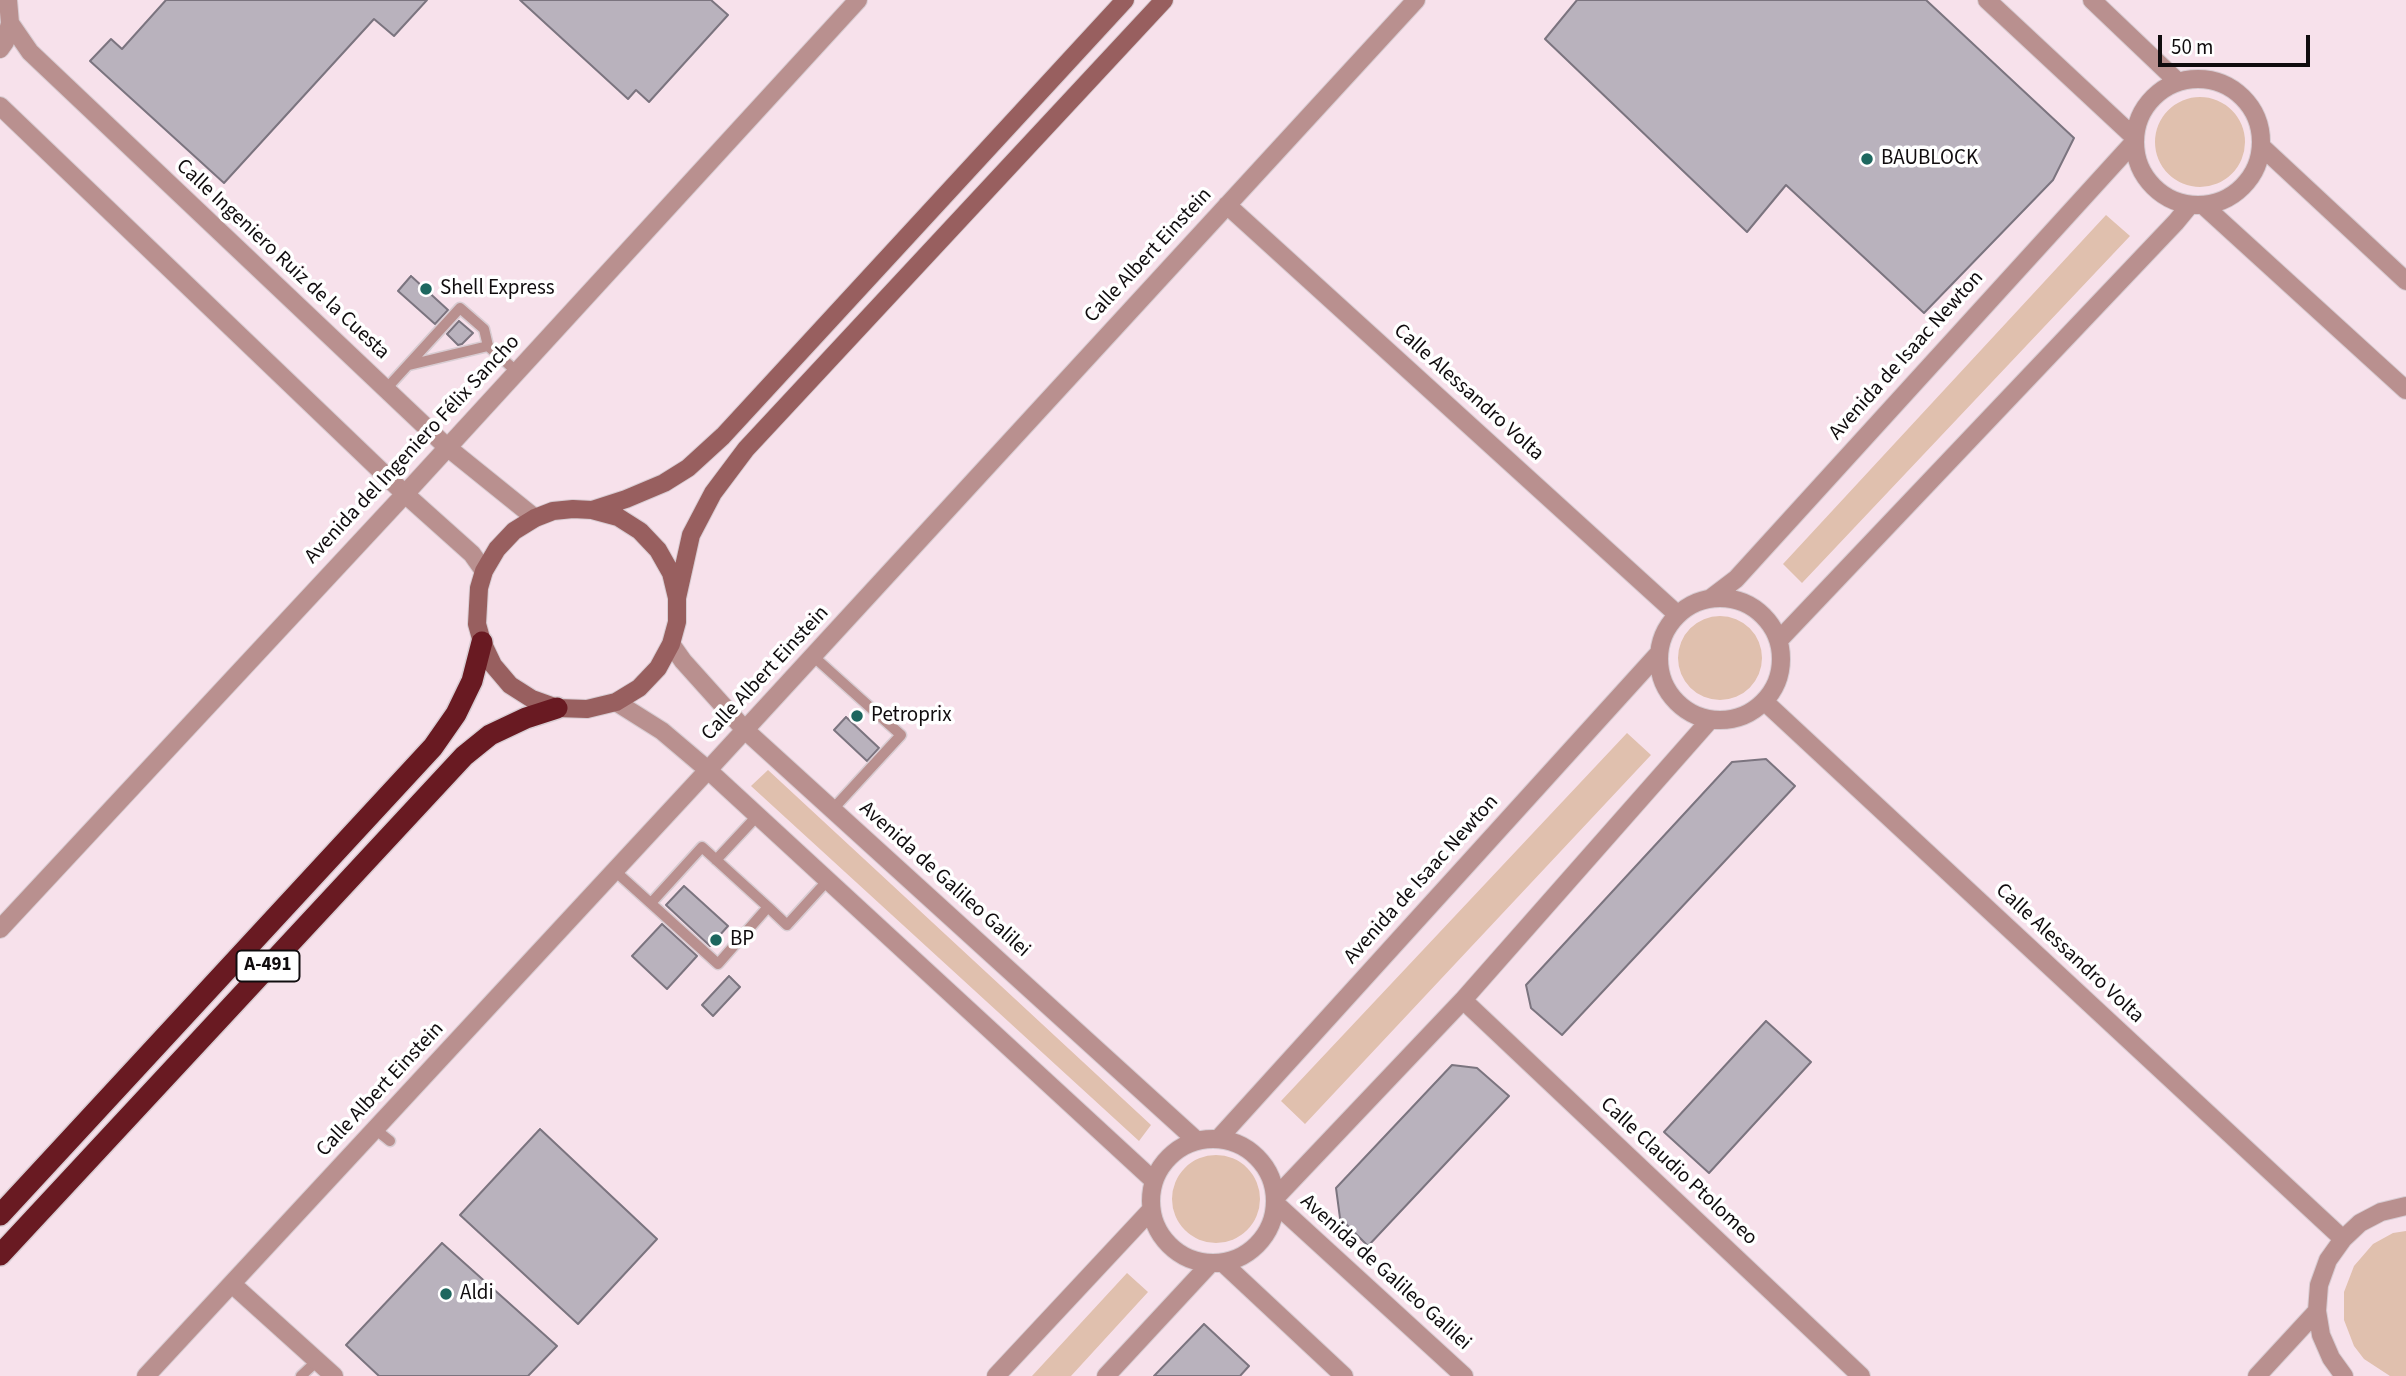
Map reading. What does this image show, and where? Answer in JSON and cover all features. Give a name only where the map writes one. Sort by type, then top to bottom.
[{"type":"highway","name":"A-491","points":[[0,1214],[433,747],[456,714],[472,681],[482,642]]},
{"type":"highway","name":"A-491","points":[[0,1255],[464,756],[490,735],[557,708]]},
{"type":"main road","name":"A-491","points":[[592,510],[664,483],[688,468],[723,436],[1125,0]]},
{"type":"main road","name":"A-491","points":[[677,598],[671,573],[658,550],[640,531],[618,517],[592,510],[573,509],[535,518],[514,531],[497,549],[484,570],[476,606],[477,624],[493,665],[510,685],[532,699],[557,708],[587,709],[616,702],[639,688],[658,668],[671,644],[677,622],[677,598],[691,535],[713,494],[746,449],[1164,0]]},
{"type":"street","name":"Avenida del Ingeniero Félix Sancho","points":[[0,929],[405,494],[858,0]]},
{"type":"street","name":"Calle Albert Einstein","points":[[146,1376],[615,871],[1416,0]]},
{"type":"street","points":[[1987,0],[2134,139]]},
{"type":"street","points":[[2092,0],[2177,82]]},
{"type":"street","points":[[0,49],[12,9]]},
{"type":"street","name":"Calle Ingeniero Ruiz de la Cuesta","points":[[12,9],[30,52],[447,447],[535,518]]},
{"type":"street","points":[[2197,78],[2218,81],[2237,91],[2251,106],[2259,125],[2261,146],[2258,164],[2243,186],[2220,201],[2197,205],[2168,198],[2150,184],[2138,164],[2134,139],[2141,114],[2155,94],[2177,82],[2197,78]]},
{"type":"street","points":[[0,106],[405,494],[472,554],[484,570]]},
{"type":"street","name":"Avenida de Isaac Newton","points":[[1711,598],[1736,579],[2134,139]]},
{"type":"street","points":[[2261,146],[2406,281]]},
{"type":"street","name":"Calle Alessandro Volta","points":[[1227,205],[1678,615]]},
{"type":"street","points":[[2197,205],[2406,390]]},
{"type":"street","points":[[1779,640],[2176,222],[2197,205]]},
{"type":"street","points":[[1711,598],[1733,599],[1753,607],[1769,621],[1779,640],[1782,656],[1775,689],[1765,702],[1753,712],[1725,721],[1710,720],[1688,712],[1671,697],[1661,676],[1659,653],[1665,632],[1678,615],[1694,604],[1711,598]]},
{"type":"street","name":"Avenida de Galileo Galilei","points":[[671,644],[745,730],[1196,1140]]},
{"type":"street","name":"Avenida de Isaac Newton","points":[[1219,1138],[1659,653]]},
{"type":"street","points":[[616,702],[662,731],[708,769],[1153,1180]]},
{"type":"street","name":"Calle Alessandro Volta","points":[[1765,702],[2343,1239]]},
{"type":"street","points":[[1276,1201],[1463,1000],[1710,720]]},
{"type":"street","name":"Calle Claudio Ptolomeo","points":[[1463,1000],[1861,1376]]},
{"type":"street","points":[[1219,1138],[1251,1151],[1264,1164],[1272,1180],[1276,1201],[1271,1225],[1259,1243],[1242,1256],[1216,1263],[1188,1259],[1170,1247],[1157,1230],[1150,1195],[1153,1180],[1163,1163],[1178,1149],[1196,1140],[1219,1138]]},
{"type":"street","name":"Avenida de Galileo Galilei","points":[[1276,1201],[1464,1376]]},
{"type":"street","points":[[2344,1376],[2331,1358],[2321,1335],[2317,1311],[2319,1284],[2328,1260],[2343,1239],[2360,1223],[2381,1212],[2406,1206]]},
{"type":"street","points":[[996,1376],[1151,1210]]},
{"type":"street","points":[[1106,1376],[1216,1263]]},
{"type":"street","points":[[1216,1263],[1344,1376]]},
{"type":"street","points":[[232,1284],[334,1376]]},
{"type":"street","points":[[2257,1376],[2317,1311]]},
{"type":"lane","points":[[386,389],[460,308],[484,329],[488,346],[516,371]]},
{"type":"lane","points":[[409,365],[488,346]]},
{"type":"lane","points":[[813,656],[901,736],[833,809]]},
{"type":"lane","points":[[716,860],[758,815]]},
{"type":"lane","points":[[651,903],[702,848],[787,925],[828,880]]},
{"type":"lane","points":[[615,871],[718,964],[768,907]]},
{"type":"lane","points":[[375,1129],[390,1141]]},
{"type":"lane","points":[[301,1376],[317,1361]]},
{"type":"shaded area","points":[[0,0],[2406,0],[2406,1376],[0,1376]]},
{"type":"shaded area","points":[[2200,97],[2217,101],[2232,110],[2241,125],[2245,142],[2241,159],[2232,174],[2217,183],[2200,187],[2183,183],[2168,174],[2159,159],[2155,142],[2159,125],[2168,110],[2183,101]]},
{"type":"shaded area","points":[[2106,215],[2130,236],[1802,583],[1783,564]]},
{"type":"shaded area","points":[[1712,616],[1728,616],[1744,623],[1755,634],[1762,650],[1759,674],[1750,688],[1728,700],[1712,700],[1696,693],[1685,682],[1678,666],[1678,650],[1685,634],[1696,623]]},
{"type":"shaded area","points":[[1627,733],[1651,755],[1305,1124],[1281,1101]]},
{"type":"shaded area","points":[[768,770],[1151,1125],[1139,1141],[751,786]]},
{"type":"shaded area","points":[[1216,1155],[1233,1158],[1247,1168],[1257,1182],[1260,1199],[1257,1216],[1247,1230],[1233,1240],[1216,1243],[1199,1240],[1185,1230],[1175,1216],[1172,1199],[1175,1182],[1185,1168],[1199,1158]]},
{"type":"shaded area","points":[[2406,1231],[2406,1376],[2390,1376],[2364,1359],[2354,1346],[2344,1320],[2344,1292],[2354,1266],[2373,1244],[2393,1233]]},
{"type":"shaded area","points":[[1127,1273],[1148,1292],[1071,1376],[1032,1376]]},
{"type":"building","points":[[166,0],[427,0],[394,36],[374,19],[224,183],[90,61],[111,39],[122,49]]},
{"type":"building","points":[[520,0],[711,0],[728,15],[649,102],[636,90],[628,99]]},
{"type":"building","name":"BAUBLOCK","points":[[1577,0],[1926,0],[2074,138],[2053,180],[1924,313],[1786,185],[1747,232],[1545,39]]},
{"type":"building","points":[[411,276],[448,310],[435,324],[398,291]]},
{"type":"building","points":[[459,321],[473,333],[458,345],[447,334]]},
{"type":"building","points":[[846,717],[879,748],[867,761],[834,730]]},
{"type":"building","points":[[1766,759],[1795,786],[1562,1035],[1531,1008],[1526,985],[1732,762]]},
{"type":"building","points":[[684,886],[728,926],[710,946],[666,905]]},
{"type":"building","points":[[662,924],[697,956],[667,989],[632,956]]},
{"type":"building","points":[[729,976],[740,987],[713,1016],[702,1005]]},
{"type":"building","points":[[1766,1021],[1811,1062],[1709,1173],[1664,1132]]},
{"type":"building","points":[[1452,1065],[1477,1068],[1509,1096],[1368,1246],[1340,1218],[1336,1188]]},
{"type":"building","points":[[540,1129],[657,1239],[578,1324],[460,1215]]},
{"type":"building","name":"Aldi","points":[[442,1243],[557,1346],[528,1376],[379,1376],[346,1345]]},
{"type":"building","points":[[1204,1324],[1249,1366],[1240,1376],[1154,1376]]},
{"type":"place","name":"BAUBLOCK","points":[[1867,159]]},
{"type":"place","name":"Shell Express","points":[[426,289]]},
{"type":"place","name":"Petroprix","points":[[857,716]]},
{"type":"place","name":"BP","points":[[716,940]]},
{"type":"place","name":"Aldi","points":[[446,1294]]}]
